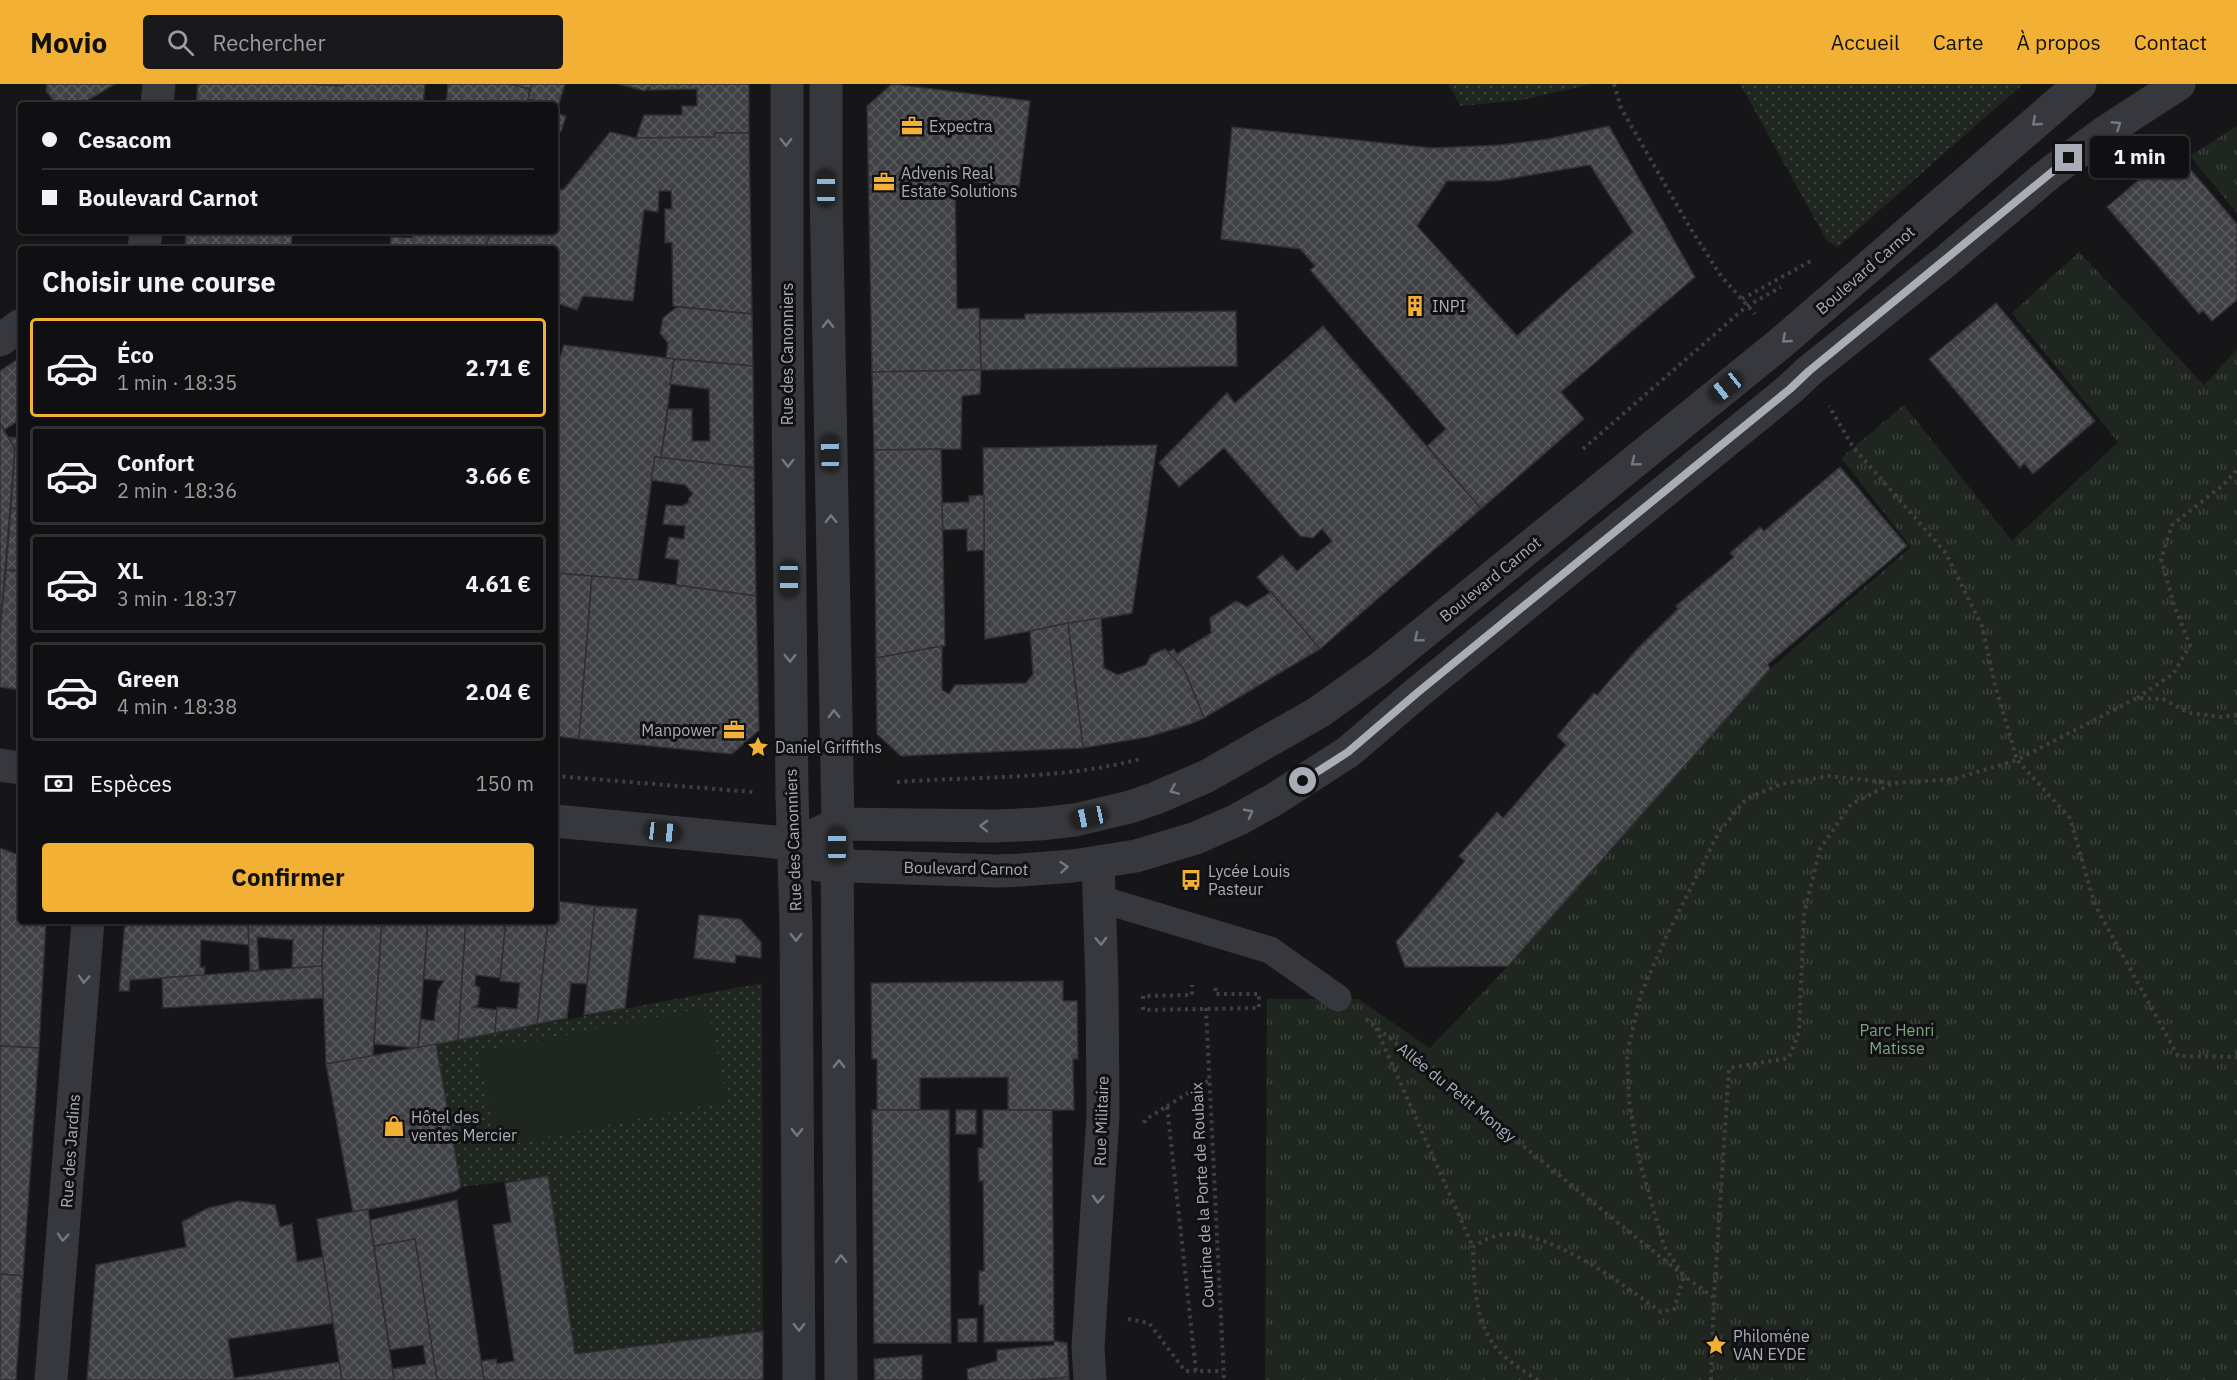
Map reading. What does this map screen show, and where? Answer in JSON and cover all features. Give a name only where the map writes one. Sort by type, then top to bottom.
[{"type":"street","points":[[158,102],[159,84]]},
{"type":"street","name":"Rue des Canonniers","points":[[787,84],[787,302],[792,795],[795,844],[799,1380]]},
{"type":"street","points":[[826,84],[837,809],[841,1380]]},
{"type":"street","name":"Boulevard Carnot","points":[[2080,84],[1782,342],[1388,662],[1347,694],[1319,712],[1207,776],[1156,798],[1103,814],[1063,821],[1018,825],[837,809],[795,844],[819,865],[837,867],[997,871],[1073,866],[1147,853],[1196,838],[1275,799],[1348,752],[1809,371],[1946,261],[2051,172],[2105,132],[2179,84]]},
{"type":"street","points":[[0,340],[18,327]]},
{"type":"street","points":[[0,765],[18,768]]},
{"type":"street","points":[[558,821],[795,844]]},
{"type":"street","name":"Rue Militaire","points":[[1089,1380],[1088,1347],[1103,1115],[1098,862]]},
{"type":"street","points":[[1100,899],[1270,950],[1338,998]]},
{"type":"street","name":"Rue des Jardins","points":[[51,1380],[88,924]]},
{"type":"path","points":[[1578,453],[1747,306],[1721,276],[1689,226],[1620,108],[1614,84]]},
{"type":"path","points":[[1809,371],[1853,447],[1945,552],[1982,626],[1995,685],[2017,760],[2070,818],[2095,905],[2178,1056],[2237,1057]]},
{"type":"path","points":[[1473,1247],[1484,1239],[1500,1235],[1546,1241],[1595,1267],[1661,1312],[1674,1309],[1684,1276],[1664,1246],[1640,1159],[1629,1101],[1627,1054],[1641,994],[1666,935],[1719,832],[1746,799],[1780,784],[1829,776],[1893,783],[1954,779],[2017,760],[2137,698],[2173,674],[2190,645],[2174,605],[2161,559],[2172,525],[2223,485],[2237,470]]},
{"type":"path","points":[[2137,698],[2163,699],[2189,713],[2222,717],[2237,715]]},
{"type":"path","points":[[837,809],[864,785],[1047,775],[1123,764],[1144,758]]},
{"type":"path","points":[[558,776],[792,795]]},
{"type":"path","points":[[1711,1380],[1729,1068],[1790,1058],[1799,1032],[1804,914],[1820,849],[1851,804],[1893,783]]},
{"type":"path","points":[[1143,1010],[1259,1008],[1258,994],[1215,994],[1216,985]]},
{"type":"path","points":[[1143,996],[1192,995],[1192,986]]},
{"type":"path","name":"Allée du Petit Mongy","points":[[1338,998],[1376,1026],[1714,1298]]},
{"type":"path","name":"Courtine de la Porte de Roubaix","points":[[1206,1008],[1224,1380]]},
{"type":"path","points":[[1376,1026],[1473,1247],[1474,1282],[1479,1310],[1492,1343],[1519,1369],[1538,1380]]},
{"type":"path","points":[[1144,1132],[1144,1120],[1208,1080]]},
{"type":"path","points":[[1167,1106],[1196,1371]]},
{"type":"path","points":[[1127,1330],[1128,1319],[1149,1323],[1185,1371],[1223,1371]]},
{"type":"green space","points":[[1448,84],[1592,84],[1522,100],[1461,106]]},
{"type":"green space","points":[[1740,84],[2023,84],[1838,247],[1827,241]]},
{"type":"green space","points":[[2237,126],[2237,213],[2190,156]]},
{"type":"green space","name":"Parc Henri Matisse","points":[[2079,252],[2204,385],[2237,349],[2237,1380],[1265,1380],[1267,999],[1358,999],[1430,1048],[1508,966],[1770,669],[1911,547],[1841,458],[1904,405],[2012,541],[2118,442],[2012,313]]},
{"type":"green space","points":[[762,983],[763,1331],[575,1354],[548,1177],[461,1187],[436,1044]]},
{"type":"green space","points":[[708,1007],[727,1101],[498,1147],[478,1052]]},
{"type":"building","points":[[47,84],[115,84],[85,102],[55,102],[46,91]]},
{"type":"building","points":[[198,84],[343,86],[344,84],[425,84],[423,102],[196,102]]},
{"type":"building","points":[[307,84],[344,84],[343,86]]},
{"type":"building","points":[[448,84],[510,84],[530,89],[528,99],[533,100],[532,102],[446,102]]},
{"type":"building","points":[[510,84],[532,84],[530,89]]},
{"type":"building","points":[[532,84],[565,84],[558,107],[558,102],[532,102],[533,100],[528,99]]},
{"type":"building","points":[[618,84],[749,84],[749,133],[715,133],[715,137],[636,138],[644,115],[682,115],[682,106],[697,106],[697,89],[649,90],[650,87],[645,91]]},
{"type":"building","points":[[892,84],[1030,101],[1019,188],[955,179],[957,309],[979,308],[981,370],[872,372],[867,106]]},
{"type":"building","points":[[558,114],[566,116],[561,132],[558,131]]},
{"type":"building","name":"INPI","points":[[1609,126],[1695,277],[1561,392],[1584,419],[1481,509],[1427,446],[1446,429],[1310,270],[1315,266],[1300,249],[1221,239],[1232,127],[1432,148],[1500,145],[1548,139]],"holes":[[[1590,165],[1633,232],[1517,336],[1417,226],[1447,181],[1497,181]]]},
{"type":"building","points":[[610,132],[636,138],[715,137],[715,133],[749,133],[752,314],[673,306],[672,242],[665,243],[665,209],[672,209],[671,191],[659,191],[658,212],[644,210],[633,301],[583,296],[577,310],[558,303],[560,295],[558,294],[558,246],[486,246],[490,234],[558,234],[558,189],[563,190]]},
{"type":"building","points":[[2174,150],[2237,224],[2237,300],[2212,321],[2203,311],[2199,314],[2107,207]]},
{"type":"building","points":[[186,234],[292,234],[291,246],[185,246]]},
{"type":"building","points":[[412,234],[490,234],[486,246],[390,246],[391,237],[412,238]]},
{"type":"building","points":[[1996,303],[2095,421],[2033,474],[2024,463],[2020,468],[1929,359]]},
{"type":"building","points":[[677,307],[752,314],[753,366],[666,358],[668,343],[660,333],[663,318]]},
{"type":"building","points":[[1236,311],[1237,366],[981,370],[980,319],[1025,319],[1025,314]]},
{"type":"building","points":[[1323,326],[1481,509],[1320,649],[1257,577],[1282,555],[1297,571],[1332,541],[1322,529],[1313,538],[1300,536],[1224,448],[1179,487],[1159,463],[1227,393],[1235,403]]},
{"type":"building","points":[[564,345],[674,359],[661,458],[655,457],[638,580],[558,573],[558,363]]},
{"type":"building","points":[[18,359],[18,421],[4,430],[0,424],[0,371]]},
{"type":"building","points":[[674,359],[753,366],[754,468],[661,458],[668,409],[692,409],[692,441],[710,441],[709,389],[670,384]]},
{"type":"building","points":[[981,370],[980,394],[962,396],[961,449],[874,450],[872,372]]},
{"type":"building","points":[[0,424],[15,448],[0,630]]},
{"type":"building","points":[[8,437],[18,438],[18,448],[15,448]]},
{"type":"building","points":[[1157,445],[1132,613],[985,639],[983,448]]},
{"type":"building","points":[[15,448],[18,448],[18,509],[11,508]]},
{"type":"building","points":[[941,449],[945,646],[876,658],[874,450]]},
{"type":"building","points":[[655,457],[754,468],[756,596],[676,585],[679,560],[665,558],[669,537],[684,539],[685,526],[663,524],[666,505],[682,506],[688,503],[693,494],[685,485],[651,480]]},
{"type":"building","points":[[1840,467],[1907,546],[1768,664],[1770,669],[1508,966],[1405,967],[1396,942],[1465,861],[1459,856],[1497,812],[1503,818],[1566,745],[1557,736],[1594,693],[1597,695],[1637,649],[1678,609],[1676,606],[1734,557],[1730,553],[1760,527],[1764,531]]},
{"type":"building","points":[[984,495],[984,550],[967,551],[967,529],[943,530],[942,503],[969,502],[969,496]]},
{"type":"building","points":[[11,508],[18,509],[18,571],[6,570]]},
{"type":"building","points":[[6,570],[18,571],[18,690],[0,687],[0,630]]},
{"type":"building","points":[[558,573],[592,576],[579,739],[558,736]]},
{"type":"building","points":[[592,576],[756,596],[759,730],[732,754],[579,739]]},
{"type":"building","points":[[1271,592],[1320,649],[1204,718],[1184,669],[1168,652],[1174,649],[1177,654],[1211,633],[1210,618],[1236,601],[1247,607]]},
{"type":"building","points":[[1101,618],[1104,668],[1118,675],[1146,665],[1151,655],[1165,649],[1184,669],[1204,718],[1148,737],[1083,748],[1068,623]]},
{"type":"building","points":[[1068,623],[1083,748],[901,756],[877,734],[876,658],[942,646],[942,690],[949,694],[955,685],[1026,683],[1033,674],[1030,631]]},
{"type":"building","points":[[0,848],[18,855],[18,924],[46,924],[39,1048],[0,1046]]},
{"type":"building","points":[[558,901],[595,906],[587,984],[571,983],[567,1018],[537,1024],[548,924],[558,924]]},
{"type":"building","points":[[595,906],[637,909],[625,1008],[584,1015]]},
{"type":"building","points":[[699,915],[740,919],[761,942],[761,958],[736,955],[735,963],[694,958]]},
{"type":"building","points":[[125,924],[248,924],[249,945],[201,940],[200,967],[205,967],[204,975],[130,980],[129,991],[119,991]]},
{"type":"building","points":[[248,924],[324,924],[322,966],[292,968],[293,940],[257,937],[259,970],[250,971]]},
{"type":"building","points":[[324,924],[382,924],[373,1056],[326,1064],[322,966]]},
{"type":"building","points":[[382,924],[428,924],[418,1048],[374,1044]]},
{"type":"building","points":[[428,924],[466,924],[458,1040],[418,1048],[421,1019],[434,1021],[438,990],[444,981],[424,979]]},
{"type":"building","points":[[466,924],[506,924],[500,978],[476,975],[475,985],[480,988],[478,1005],[474,1007],[497,1010],[495,1033],[458,1040]]},
{"type":"building","points":[[506,924],[548,924],[537,1024],[495,1033],[497,1007],[517,1009],[520,983],[500,981]]},
{"type":"building","points":[[322,966],[323,998],[163,1008],[162,978]]},
{"type":"building","points":[[1063,981],[1063,1001],[1077,1001],[1078,1059],[1073,1059],[1074,1110],[1008,1110],[1008,1077],[920,1078],[920,1110],[877,1110],[877,1059],[872,1059],[871,983]]},
{"type":"building","name":"Hôtel des ventes Mercier","points":[[436,1044],[461,1187],[456,1191],[409,1202],[353,1212],[326,1064]]},
{"type":"building","points":[[0,1046],[39,1048],[23,1276],[0,1274]]},
{"type":"building","points":[[872,1110],[949,1110],[951,1343],[874,1343]]},
{"type":"building","points":[[956,1110],[976,1110],[976,1134],[956,1134]]},
{"type":"building","points":[[983,1110],[1052,1110],[1054,1341],[984,1342],[984,1304],[979,1305],[979,1271],[984,1271],[983,1181],[979,1181],[978,1148],[983,1148]]},
{"type":"building","points":[[548,1176],[575,1354],[763,1331],[763,1380],[484,1380],[481,1361],[496,1359],[497,1364],[514,1361],[493,1225],[511,1222],[505,1183]]},
{"type":"building","points":[[457,1200],[484,1380],[437,1380],[415,1239],[374,1246],[370,1220]]},
{"type":"building","points":[[239,1201],[275,1205],[280,1227],[292,1224],[297,1262],[323,1257],[333,1323],[228,1339],[234,1378],[339,1362],[342,1380],[87,1380],[96,1265],[186,1247],[182,1222],[208,1208]]},
{"type":"building","points":[[368,1209],[394,1380],[342,1380],[317,1219]]},
{"type":"building","points":[[415,1239],[437,1380],[394,1380],[393,1369],[426,1364],[423,1345],[390,1350],[374,1246]]},
{"type":"building","points":[[0,1274],[23,1276],[16,1380],[0,1380]]},
{"type":"building","points":[[977,1318],[977,1342],[958,1342],[958,1319]]},
{"type":"building","points":[[1054,1341],[1067,1343],[1069,1377],[968,1380],[967,1369],[997,1361],[997,1350],[1054,1345]]},
{"type":"building","points":[[922,1355],[922,1380],[875,1380],[874,1359]]},
{"type":"building","points":[[1069,1377],[1069,1380],[1033,1380]]},
{"type":"place","name":"Expectra","points":[[912,126]]},
{"type":"place","name":"Advenis Real Estate Solutions","points":[[884,182]]},
{"type":"place","name":"INPI","points":[[1415,306]]},
{"type":"place","name":"Manpower","points":[[734,730]]},
{"type":"place","name":"Daniel Griffiths","points":[[758,747]]},
{"type":"place","name":"Lycée Louis Pasteur","points":[[1191,880]]},
{"type":"place","name":"Hôtel des ventes Mercier","points":[[394,1126]]},
{"type":"place","name":"Philoméne VAN EYDE","points":[[1716,1345]]},
{"type":"route","points":[[1303,781],[1348,752],[2069,158]]}]
